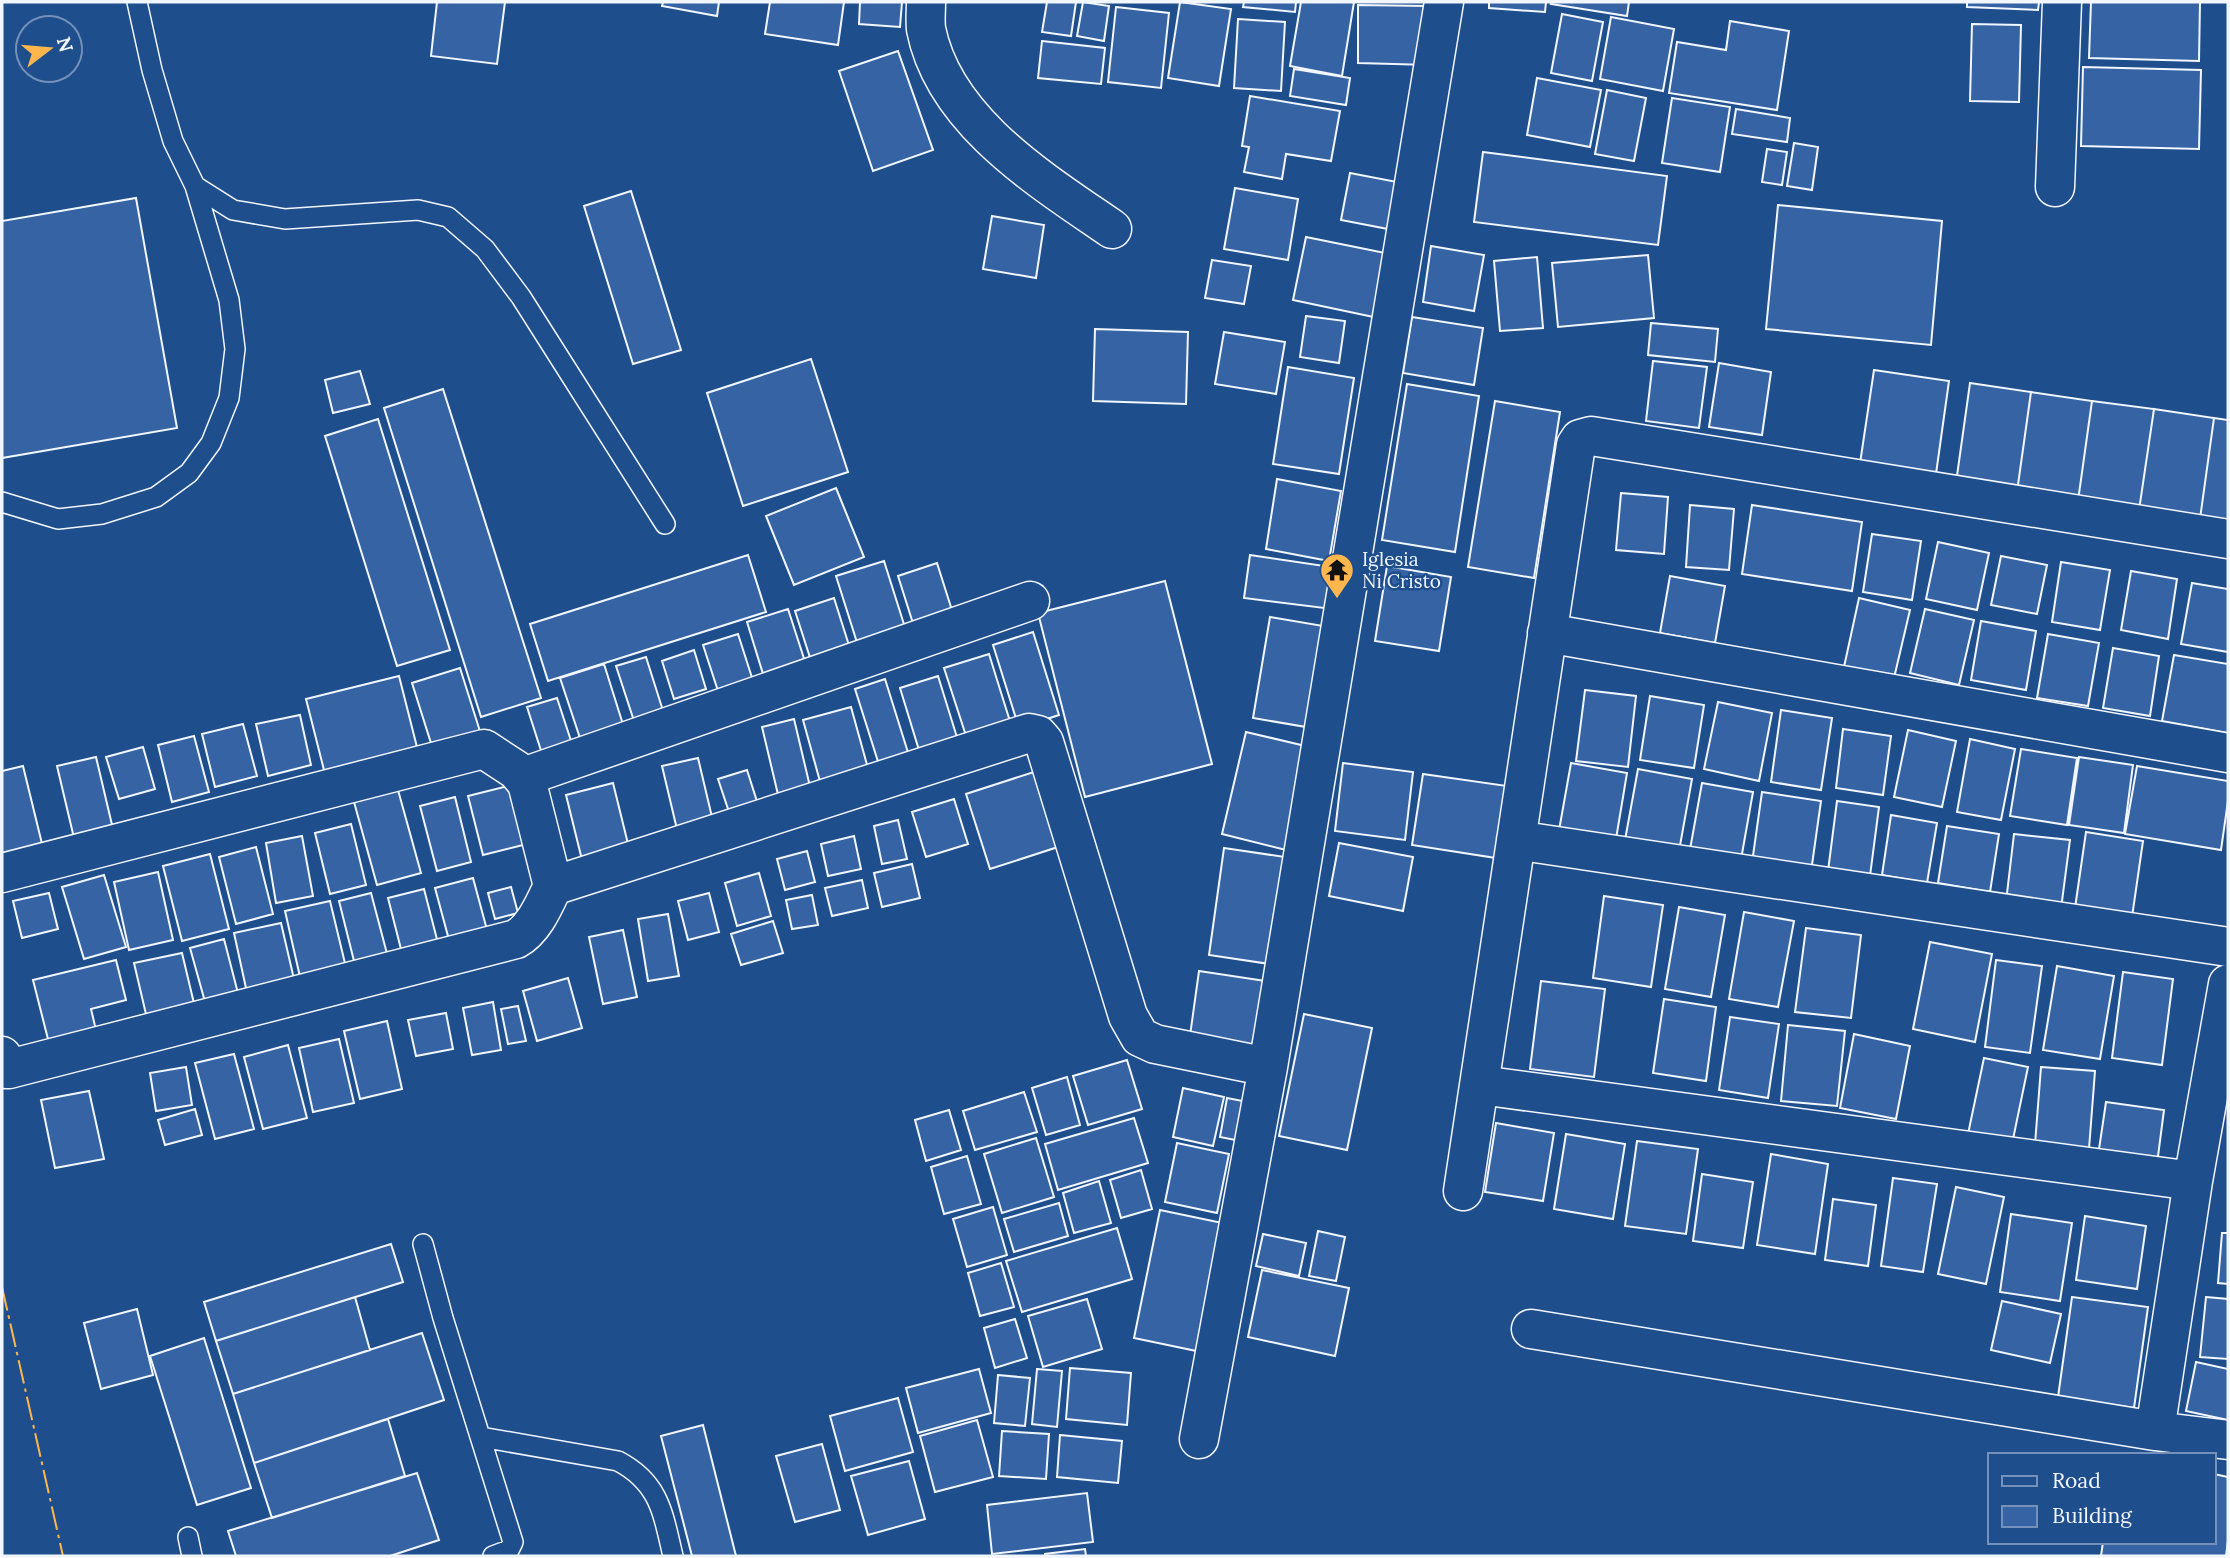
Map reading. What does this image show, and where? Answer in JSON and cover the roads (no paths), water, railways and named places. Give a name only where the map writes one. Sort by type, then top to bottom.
[{"type":"street","points":[[926,2],[926,28],[940,71],[965,111],[1006,152],[1112,229]]},
{"type":"street","points":[[1199,1439],[1268,1067],[1444,2]]},
{"type":"street","points":[[2055,187],[2062,2]]},
{"type":"street","points":[[1463,1191],[1576,445],[1580,439],[1591,436],[2228,539]]},
{"type":"street","points":[[523,776],[1030,601]]},
{"type":"street","points":[[1547,633],[2228,753]]},
{"type":"street","points":[[553,886],[1028,733],[1038,735],[1044,742],[1128,1016],[1140,1037],[1155,1044],[1268,1067]]},
{"type":"street","points":[[2,873],[484,749],[523,776],[527,783],[553,886],[531,927],[526,934],[516,939],[9,1069],[6,1069],[2,1056]]},
{"type":"street","points":[[1516,840],[2228,947]]},
{"type":"street","points":[[2154,1431],[2193,1181],[2228,984]]},
{"type":"street","points":[[1479,1085],[2193,1181]]},
{"type":"street","points":[[1531,1329],[2154,1431],[2228,1440]]},
{"type":"lane","points":[[2,502],[58,519],[102,514],[156,497],[189,473],[211,443],[229,398],[235,349],[229,300],[195,186],[173,141],[152,70],[137,2]]},
{"type":"lane","points":[[195,186],[233,210],[285,219],[418,210],[448,217],[485,249],[521,297],[665,524]]},
{"type":"lane","points":[[423,1244],[443,1318],[513,1542],[509,1550],[493,1556]]},
{"type":"lane","points":[[481,1437],[618,1461],[629,1467],[645,1478],[662,1511],[673,1556]]},
{"type":"lane","points":[[188,1536],[192,1556]]},
{"type":"place","name":"Iglesia Ni Cristo","points":[[1337,600]]}]
